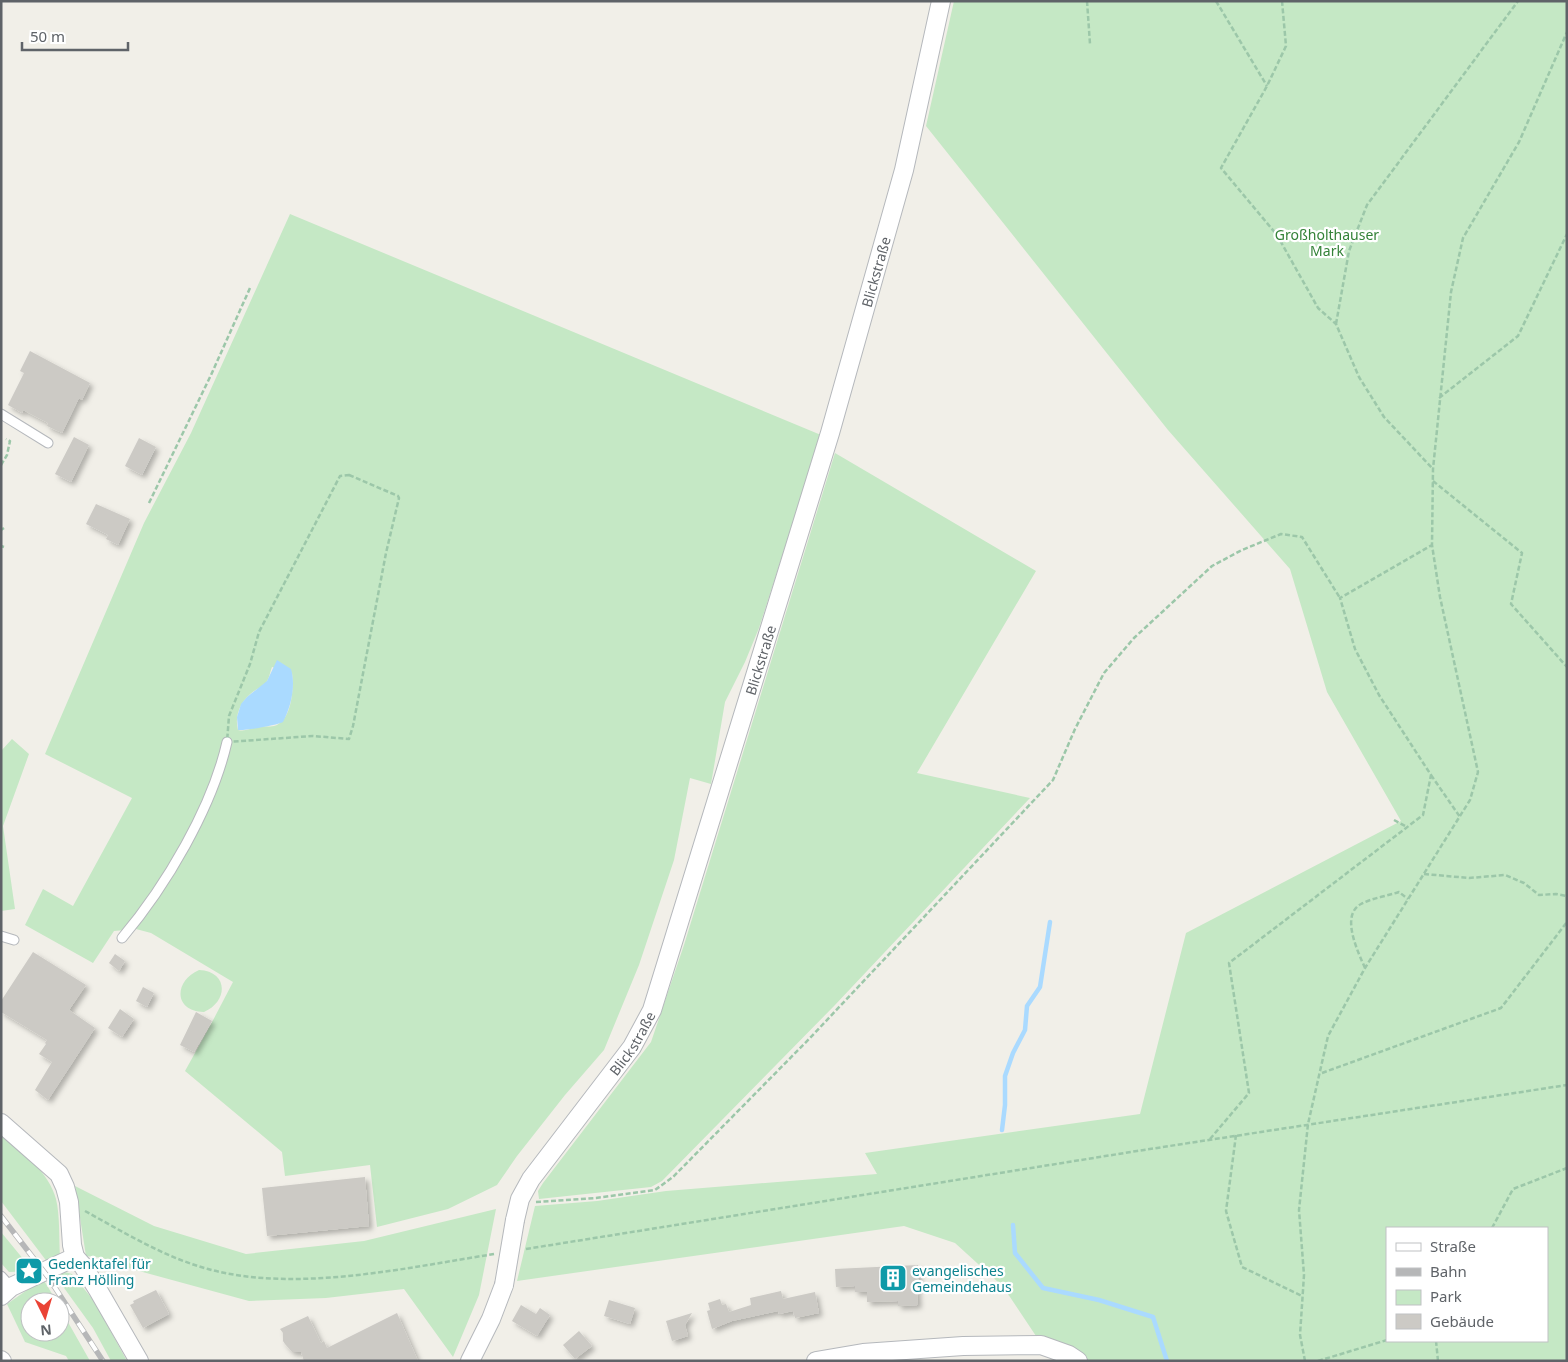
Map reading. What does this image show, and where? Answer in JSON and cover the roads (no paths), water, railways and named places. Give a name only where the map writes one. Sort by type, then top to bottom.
[{"type":"street","name":"Blickstraße","points":[[470,1361],[491,1318],[504,1285],[520,1199],[541,1165],[632,1047],[652,1010],[830,433],[904,170],[942,1]]},
{"type":"street","points":[[1,1123],[59,1174],[69,1202],[72,1245],[75,1257],[98,1290],[139,1361]]},
{"type":"street","points":[[4,1286],[75,1257]]},
{"type":"street","points":[[816,1361],[964,1346],[1041,1345],[1069,1355],[1078,1361]]},
{"type":"lane","points":[[1,414],[48,443]]},
{"type":"lane","points":[[122,938],[137,920],[183,848],[205,806],[227,742]]},
{"type":"lane","points":[[1,936],[14,940]]},
{"type":"water","points":[[277,660],[291,669],[293,682],[292,696],[283,722],[261,728],[238,730],[237,717],[241,704],[267,681]]},
{"type":"waterway","points":[[1002,1130],[1005,1105],[1005,1076],[1013,1053],[1025,1030],[1027,1006],[1040,987],[1050,922]]},
{"type":"waterway","points":[[1013,1225],[1015,1253],[1043,1288],[1099,1300],[1153,1317],[1167,1361]]},
{"type":"railway","points":[[1,1216],[48,1277],[103,1361]]},
{"type":"place","name":"Gedenktafel für Franz Hölling","points":[[29,1271]]},
{"type":"place","name":"evangelisches Gemeindehaus","points":[[893,1278]]},
{"type":"park label","name":"Großholthauser Mark","points":[[1327,242]]}]
